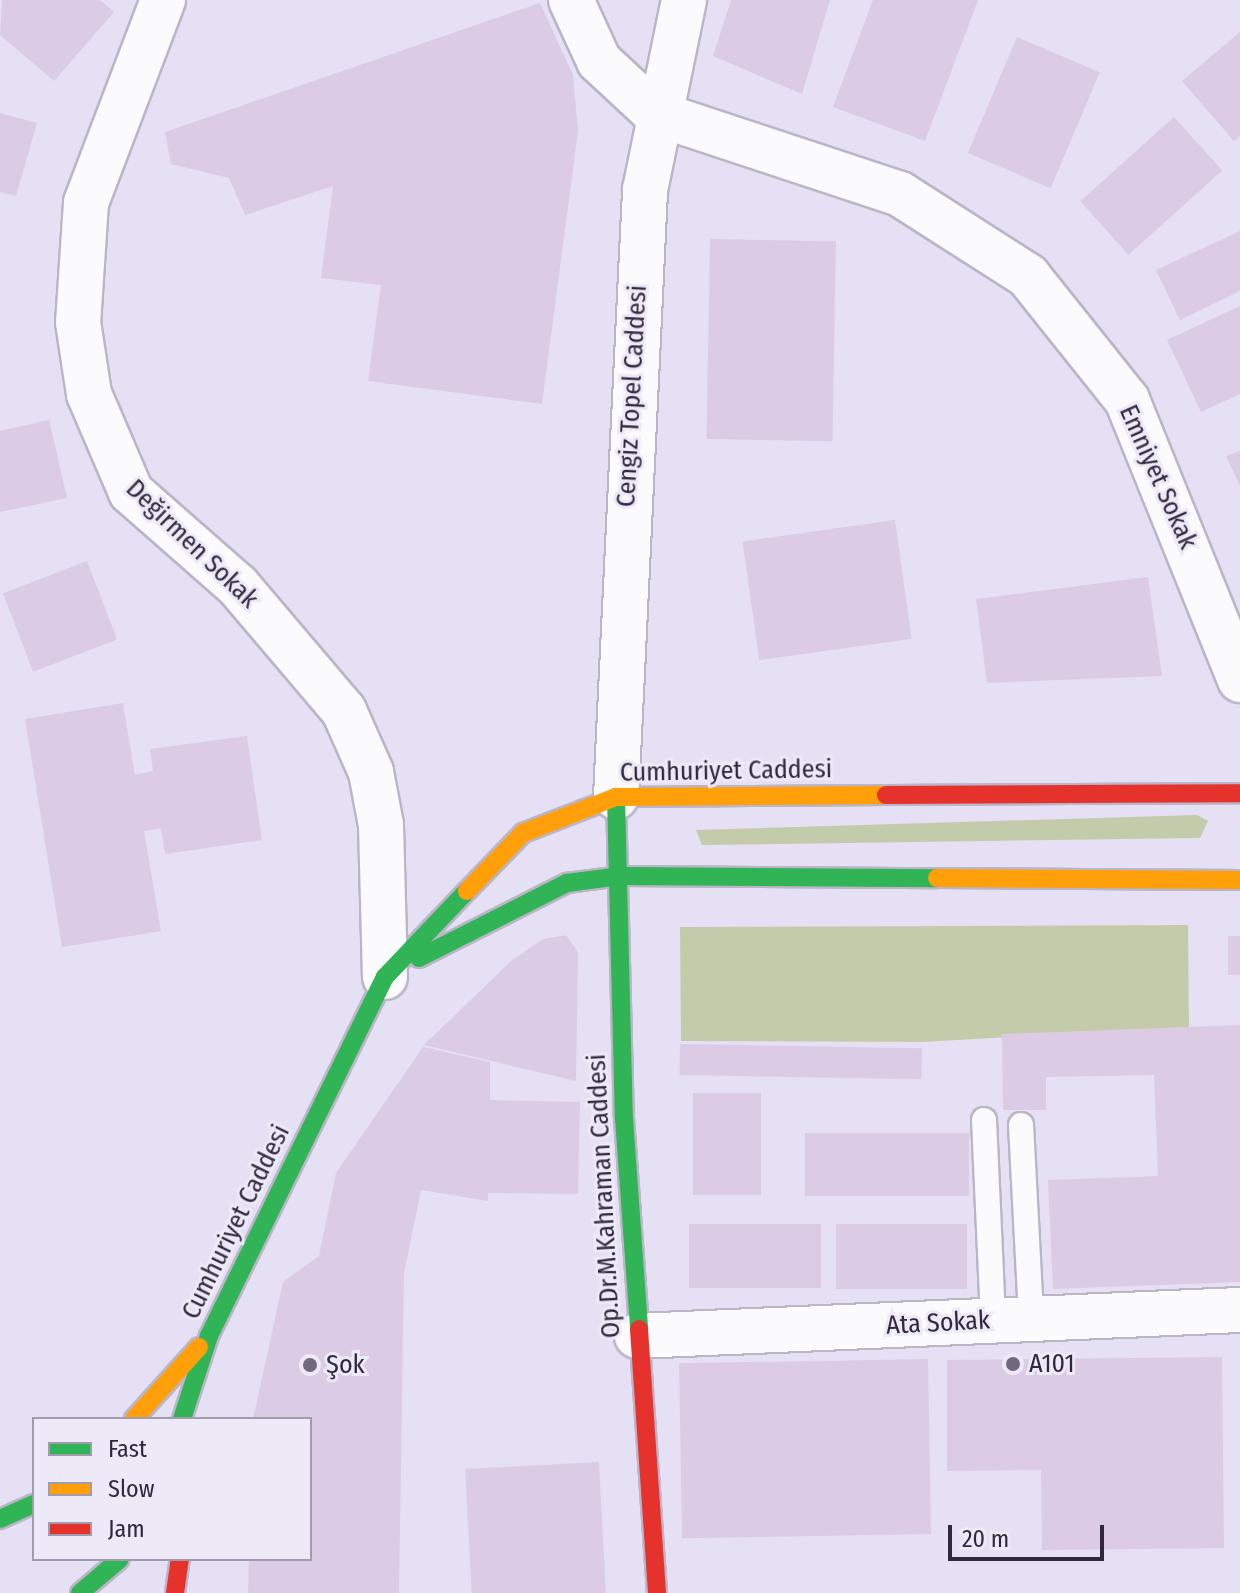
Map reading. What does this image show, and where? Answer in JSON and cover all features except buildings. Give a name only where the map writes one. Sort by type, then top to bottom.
[{"type":"main road","name":"Cumhuriyet Caddesi","points":[[183,1417],[209,1336],[385,977],[500,850],[573,808],[616,797],[1240,793]]},
{"type":"main road","name":"Op.Dr.M.Kahraman Caddesi","points":[[616,797],[637,1336],[657,1593]]},
{"type":"main road","points":[[385,977],[524,899],[567,883],[620,876],[1240,880]]},
{"type":"main road","points":[[136,1417],[209,1336]]},
{"type":"main road","points":[[198,1417],[209,1336]]},
{"type":"main road","points":[[0,1519],[32,1505]]},
{"type":"main road","points":[[80,1593],[118,1561]]},
{"type":"main road","points":[[175,1593],[180,1561]]},
{"type":"street","name":"Değirmen Sokak","points":[[163,0],[86,203],[78,322],[89,394],[107,451],[131,492],[238,586],[344,711],[371,772],[381,825],[385,977]]},
{"type":"street","points":[[571,0],[599,61],[655,113]]},
{"type":"street","name":"Cengiz Topel Caddesi","points":[[616,797],[628,443],[655,113],[684,0]]},
{"type":"street","name":"Emniyet Sokak","points":[[655,113],[900,194],[1028,276],[1127,400],[1239,676]]},
{"type":"street","name":"Ata Sokak","points":[[637,1336],[1240,1310]]},
{"type":"lane","points":[[984,1120],[1012,1320]]},
{"type":"lane","points":[[1012,1320],[1021,1125]]},
{"type":"green space","points":[[1197,815],[1208,821],[1200,838],[702,845],[696,830]]},
{"type":"green space","points":[[1188,925],[1189,1027],[922,1042],[681,1041],[680,927]]},
{"type":"traffic: fast","points":[[616,797],[624,1118],[639,1329]]},
{"type":"traffic: fast","points":[[419,958],[567,883],[620,876],[937,878]]},
{"type":"traffic: fast","points":[[183,1417],[209,1336],[385,977],[467,891]]},
{"type":"traffic: fast","points":[[0,1519],[32,1505]]},
{"type":"traffic: fast","points":[[80,1593],[118,1561]]},
{"type":"traffic: slow","points":[[467,891],[523,833],[616,797],[886,795]]},
{"type":"traffic: slow","points":[[937,878],[1240,880]]},
{"type":"traffic: slow","points":[[136,1417],[199,1347]]},
{"type":"traffic: jam","points":[[886,795],[1240,793]]},
{"type":"traffic: jam","points":[[639,1329],[657,1593]]},
{"type":"traffic: jam","points":[[175,1593],[180,1561]]},
{"type":"place","name":"A101","points":[[1013,1364]]},
{"type":"place","name":"Şok","points":[[310,1365]]}]
